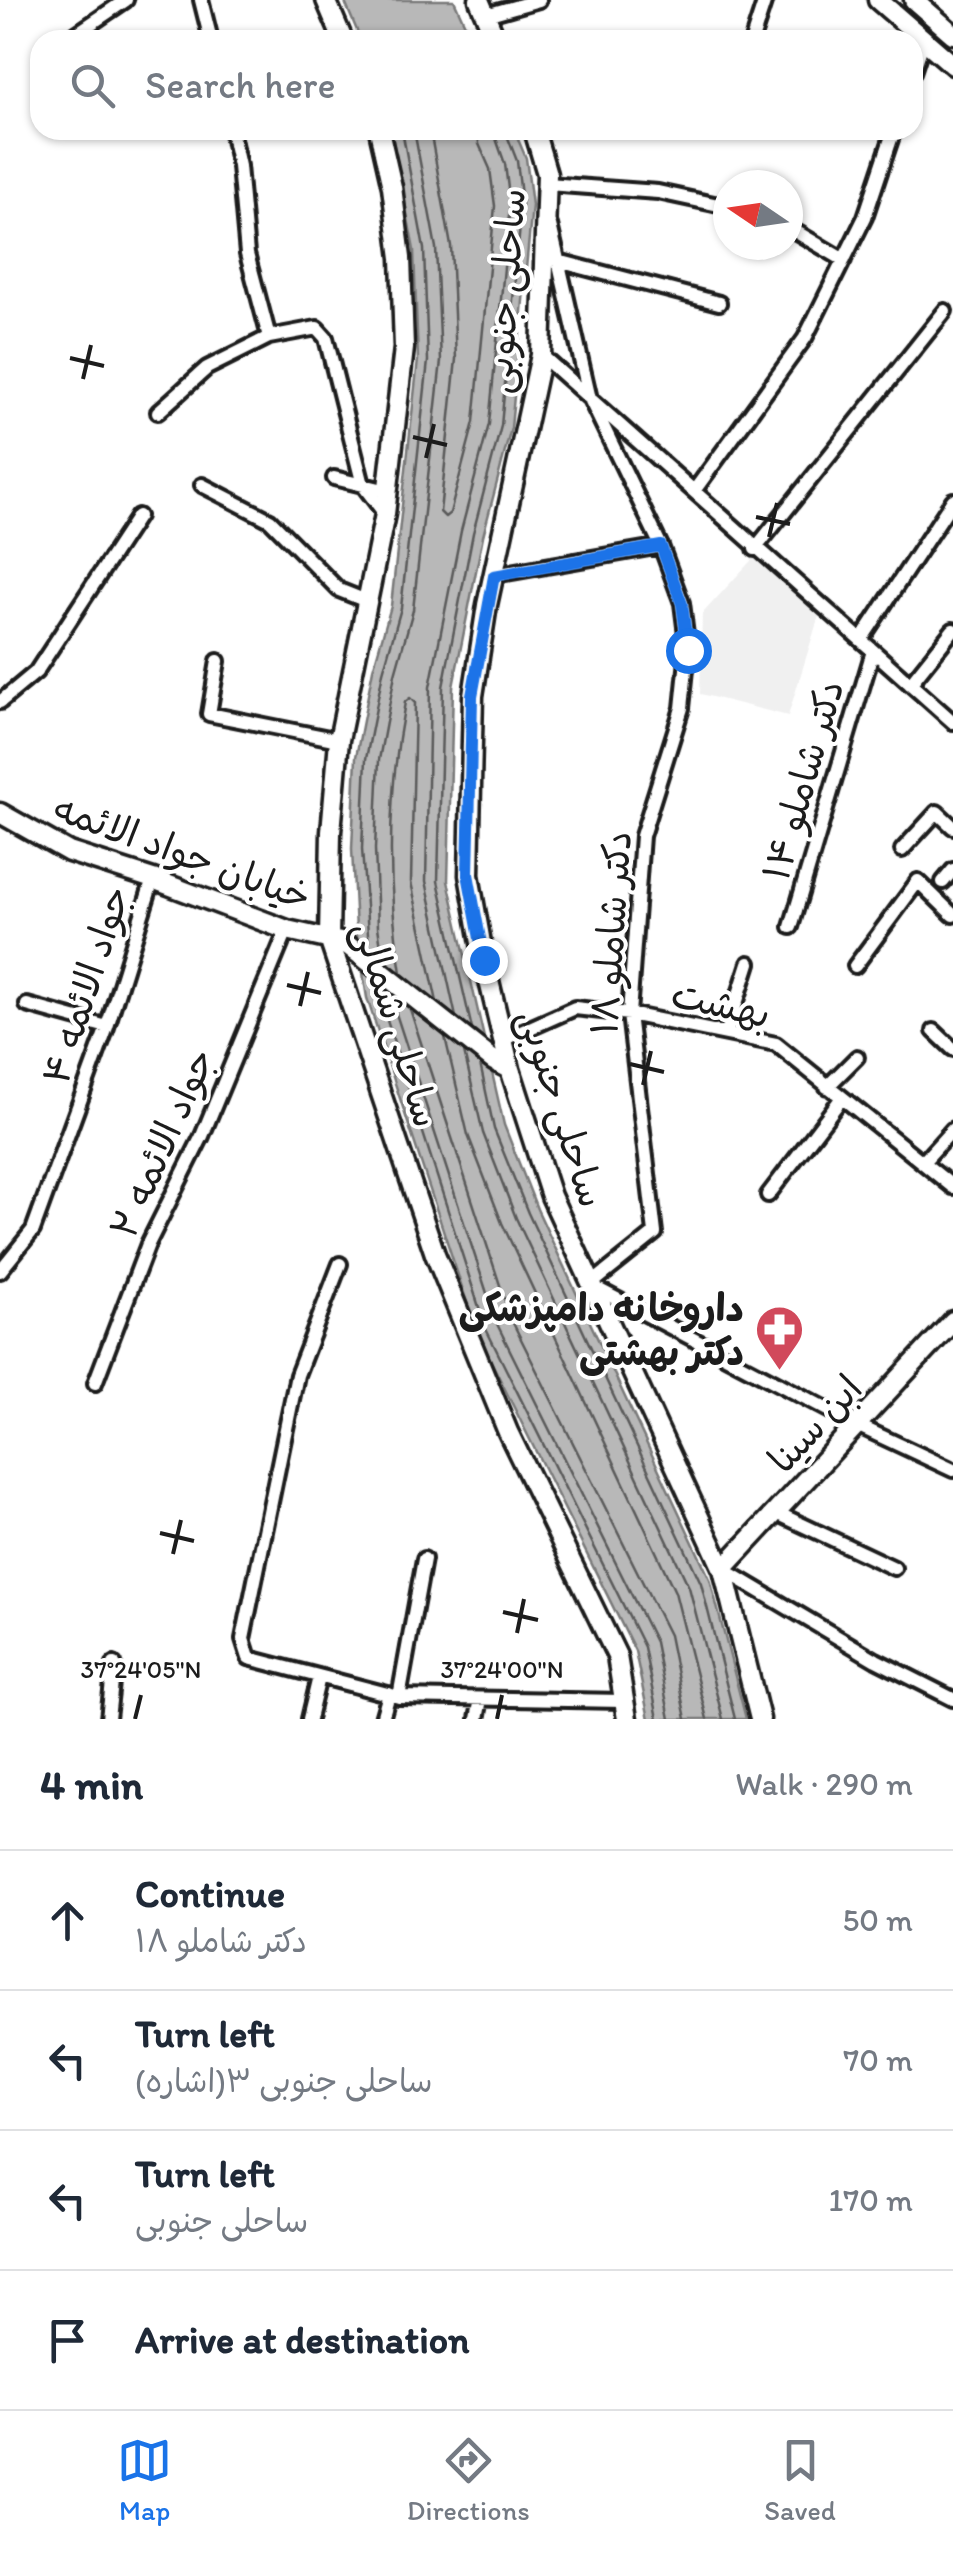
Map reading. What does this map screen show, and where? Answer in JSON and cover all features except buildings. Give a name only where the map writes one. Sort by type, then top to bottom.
[{"type":"street","points":[[82,30],[126,0]]},
{"type":"street","points":[[202,0],[208,30]]},
{"type":"street","points":[[326,0],[339,30]]},
{"type":"street","points":[[482,8],[539,0]]},
{"type":"street","points":[[755,30],[765,0]]},
{"type":"street","points":[[878,0],[913,30]]},
{"type":"street","points":[[914,0],[953,34]]},
{"type":"street","points":[[923,42],[924,39],[953,65]]},
{"type":"street","points":[[233,140],[247,254],[270,337]]},
{"type":"street","name":"ساحلی شمالی","points":[[381,140],[401,258],[404,348],[388,491],[339,740],[331,832],[337,941],[435,1254],[508,1432],[617,1656],[626,1710]]},
{"type":"street","name":"ساحلی جنوبی","points":[[536,140],[547,184],[548,218],[541,355],[472,696],[468,874],[503,1040],[502,1065],[551,1196],[590,1285],[724,1569],[760,1719]]},
{"type":"street","points":[[694,491],[796,351],[865,217],[891,140]]},
{"type":"street","points":[[547,184],[658,192],[713,203]]},
{"type":"street","points":[[548,218],[590,399]]},
{"type":"street","points":[[803,236],[844,260]]},
{"type":"street","points":[[558,260],[720,303]]},
{"type":"street","points":[[756,548],[945,311]]},
{"type":"street","points":[[158,412],[207,368],[270,337],[317,328],[326,338],[363,485],[384,514]]},
{"type":"street","points":[[541,355],[953,722]]},
{"type":"street","name":"دکتر شاملو ۱۸","points":[[590,399],[661,546],[682,604],[688,650],[682,708],[642,836],[629,1014],[655,1233],[590,1285]]},
{"type":"street","points":[[334,478],[388,491]]},
{"type":"street","points":[[202,484],[270,520],[340,590],[369,602]]},
{"type":"street","points":[[861,640],[953,500]]},
{"type":"street","points":[[0,702],[36,672],[138,516]]},
{"type":"street","points":[[494,576],[661,546]]},
{"type":"street","points":[[910,684],[953,630]]},
{"type":"street","name":"دکتر شاملو ۱۴","points":[[792,927],[873,651]]},
{"type":"street","points":[[218,661],[209,714],[339,740]]},
{"type":"street","points":[[902,850],[937,812],[953,827]]},
{"type":"street","name":"خیابان جواد الائمه","points":[[0,813],[69,852],[287,930],[337,941]]},
{"type":"street","name":"جواد الائمه ۴","points":[[0,1271],[33,1230],[107,1027],[153,879]]},
{"type":"street","points":[[855,966],[918,881],[953,915]]},
{"type":"street","name":"جواد الائمه ۲","points":[[95,1383],[148,1244],[202,1136],[287,930]]},
{"type":"street","points":[[337,941],[502,1065]]},
{"type":"street","points":[[727,1032],[749,963]]},
{"type":"street","points":[[28,1005],[107,1027]]},
{"type":"street","name":"بهشت","points":[[503,1040],[575,1008],[629,1014],[776,1044],[841,1100],[924,1161]]},
{"type":"street","points":[[934,1031],[953,1049]]},
{"type":"street","points":[[827,1087],[856,1057]]},
{"type":"street","points":[[768,1195],[841,1100]]},
{"type":"street","points":[[953,1129],[924,1161],[953,1187]]},
{"type":"street","points":[[340,1264],[296,1375],[243,1640],[249,1658],[394,1696],[626,1710]]},
{"type":"street","points":[[590,1285],[859,1426],[953,1470]]},
{"type":"street","name":"ابن سینا","points":[[724,1569],[953,1321]]},
{"type":"street","points":[[777,1513],[894,1568]]},
{"type":"street","points":[[382,1719],[394,1696],[424,1559]]},
{"type":"street","points":[[724,1569],[876,1660],[953,1699]]},
{"type":"street","points":[[108,1719],[114,1664]]},
{"type":"street","points":[[308,1719],[319,1677]]},
{"type":"street","points":[[477,1719],[481,1699]]},
{"type":"shaded area","points":[[759,552],[822,606],[788,716],[700,694],[702,614]]},
{"type":"water","points":[[344,0],[454,0],[468,30],[357,30]]},
{"type":"water","points":[[393,140],[518,140],[526,158],[532,205],[511,428],[483,536],[453,687],[448,881],[504,1125],[537,1209],[710,1579],[746,1719],[649,1719],[635,1651],[477,1333],[367,998],[356,930],[352,849],[356,757],[373,669],[391,606],[418,360],[414,250]]},
{"type":"place","name":"داروخانه دامپزشکی دکتر بهشتی","points":[[779,1372]]},
{"type":"route","points":[[484,960],[468,874],[472,696],[494,576],[661,546],[682,604],[688,650]]}]
